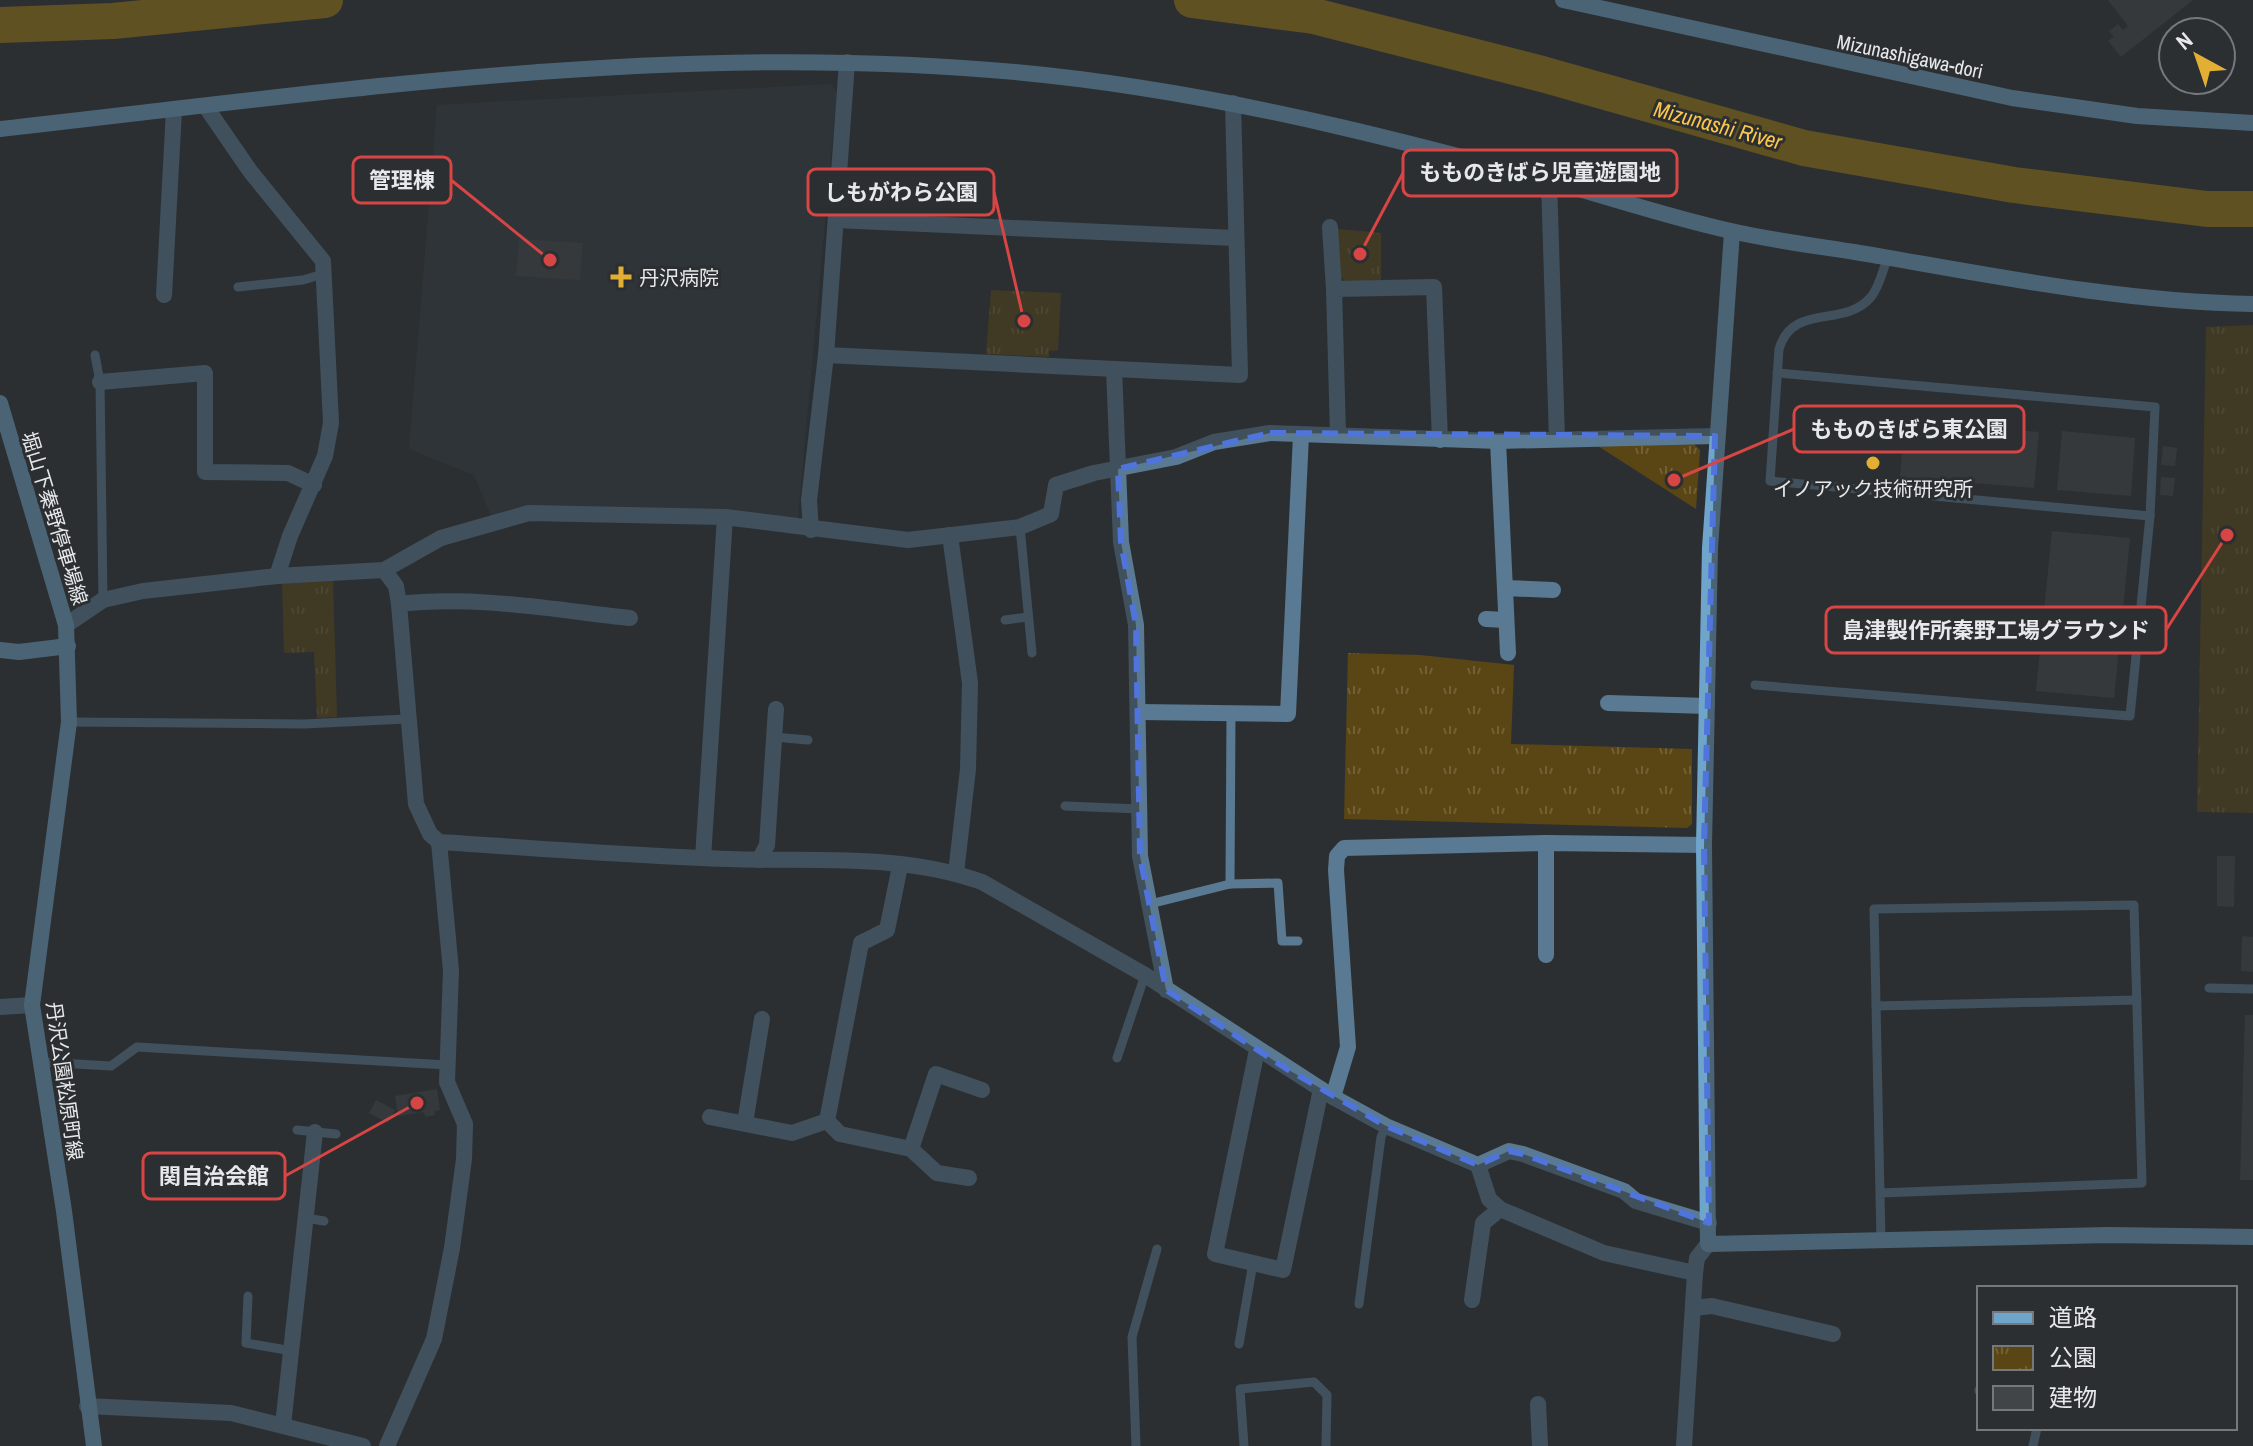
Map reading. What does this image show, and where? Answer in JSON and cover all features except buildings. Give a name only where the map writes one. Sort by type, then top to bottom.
[{"type":"street","name":"Mizunashigawa-dori","points":[[1563,0],[1621,7],[2012,98],[2137,116],[2253,123]]},
{"type":"street","points":[[811,530],[809,500],[826,355],[847,62]]},
{"type":"street","points":[[0,129],[554,70],[847,62],[973,69],[1134,86],[1233,103],[1410,143],[1732,232],[2099,292],[2253,304]]},
{"type":"street","points":[[826,355],[1240,375],[1233,103]]},
{"type":"street","points":[[206,107],[250,171],[323,261],[331,423],[325,456],[290,536],[277,576]]},
{"type":"street","points":[[164,295],[158,252],[174,110]]},
{"type":"street","points":[[1549,181],[1557,439]]},
{"type":"street","points":[[836,220],[1235,238]]},
{"type":"street","points":[[1330,227],[1338,434]]},
{"type":"street","points":[[1684,1446],[1695,1273],[1697,1258],[1708,1244],[1709,1223],[1704,845],[1707,706],[1715,436],[1732,232]]},
{"type":"street","points":[[1334,289],[1434,287],[1440,440]]},
{"type":"street","points":[[1114,369],[1121,542],[1136,625],[1140,712],[1140,856],[1166,990]]},
{"type":"street","points":[[100,382],[205,373],[205,472],[288,473],[314,485]]},
{"type":"street","name":"堀山下秦野停車場線","points":[[0,403],[66,625],[68,646]]},
{"type":"street","points":[[66,625],[103,600],[193,583],[384,570],[441,538],[529,513],[725,517],[908,540],[1020,527],[1051,514],[1056,485],[1176,457],[1214,442],[1270,433],[1498,441],[1715,436]]},
{"type":"street","points":[[1140,712],[1288,714],[1301,435]]},
{"type":"street","points":[[1498,441],[1508,653]]},
{"type":"street","points":[[703,858],[725,517]]},
{"type":"street","points":[[950,535],[970,683],[968,769],[956,873]]},
{"type":"street","points":[[384,570],[396,586],[399,604],[406,719],[416,804],[430,834],[439,842],[703,858],[846,858],[956,873],[982,882],[1145,975],[1257,1050],[1386,1126],[1478,1165],[1509,1151],[1523,1154],[1624,1191],[1636,1201],[1709,1223]]},
{"type":"street","points":[[1505,588],[1553,590]]},
{"type":"street","points":[[399,604],[424,601],[515,605],[630,618]]},
{"type":"street","points":[[1486,619],[1506,620]]},
{"type":"street","points":[[0,650],[19,652],[68,646]]},
{"type":"street","name":"丹沢公園松原町線","points":[[68,646],[69,722],[32,1005],[94,1446]]},
{"type":"street","points":[[1608,703],[1707,706]]},
{"type":"street","points":[[759,860],[767,845],[776,709]]},
{"type":"street","points":[[387,1446],[434,1339],[452,1248],[464,1159],[465,1124],[447,1082],[451,971],[439,842]]},
{"type":"street","points":[[1257,1050],[1215,1254],[1283,1270],[1327,1093],[1348,1047],[1336,870],[1337,856],[1344,848],[1546,843],[1704,845]]},
{"type":"street","points":[[1546,843],[1546,955]]},
{"type":"street","points":[[827,1121],[861,943],[887,930],[900,866]]},
{"type":"street","points":[[0,1007],[32,1005]]},
{"type":"street","points":[[745,1123],[762,1019]]},
{"type":"street","points":[[911,1149],[936,1074],[982,1090]]},
{"type":"street","points":[[710,1117],[792,1133],[827,1121]]},
{"type":"street","points":[[827,1121],[840,1134],[911,1149],[937,1173],[969,1178]]},
{"type":"street","points":[[283,1425],[315,1132]]},
{"type":"street","points":[[1478,1165],[1489,1199],[1500,1209],[1604,1253],[1695,1273]]},
{"type":"street","points":[[1472,1300],[1483,1223],[1500,1209]]},
{"type":"street","points":[[1708,1244],[2108,1235],[2253,1237]]},
{"type":"street","points":[[1693,1308],[1712,1306],[1833,1334]]},
{"type":"street","points":[[1538,1404],[1540,1446]]},
{"type":"street","points":[[87,1406],[231,1413],[363,1446]]},
{"type":"lane","points":[[1888,257],[1871,297],[1851,311],[1794,324],[1783,336],[1777,373],[1770,481],[2150,516]]},
{"type":"lane","points":[[238,287],[303,280],[323,274]]},
{"type":"lane","points":[[95,355],[100,382],[103,600]]},
{"type":"lane","points":[[1755,685],[2130,716],[2150,516],[2155,407],[1777,373]]},
{"type":"lane","points":[[1020,527],[1032,653]]},
{"type":"lane","points":[[1005,620],[1028,617]]},
{"type":"lane","points":[[1230,884],[1231,713]]},
{"type":"lane","points":[[69,722],[304,724],[406,719]]},
{"type":"lane","points":[[774,737],[808,740]]},
{"type":"lane","points":[[1065,806],[1140,809]]},
{"type":"lane","points":[[1150,904],[1230,884],[1278,883],[1282,941],[1298,941]]},
{"type":"lane","points":[[1880,1193],[2142,1183],[2134,905],[1874,909],[1881,1241]]},
{"type":"lane","points":[[1117,1058],[1145,975]]},
{"type":"lane","points":[[2209,988],[2253,989]]},
{"type":"lane","points":[[1876,1006],[2137,1000]]},
{"type":"lane","points":[[42,1062],[111,1066],[137,1047],[447,1065]]},
{"type":"lane","points":[[1359,1304],[1381,1137],[1386,1126]]},
{"type":"lane","points":[[297,1130],[336,1134]]},
{"type":"lane","points":[[306,1218],[324,1221]]},
{"type":"lane","points":[[1136,1446],[1132,1337],[1157,1249]]},
{"type":"lane","points":[[1239,1344],[1253,1263]]},
{"type":"lane","points":[[248,1296],[246,1343],[292,1351]]},
{"type":"lane","points":[[1244,1446],[1240,1389],[1314,1382],[1327,1395],[1326,1446]]},
{"type":"highlighted area","points":[[1270,433],[1715,436],[1704,845],[1709,1223],[1523,1154],[1509,1151],[1478,1165],[1386,1126],[1287,1069],[1166,990],[1140,856],[1136,625],[1121,542],[1118,469]]},
{"type":"shaded area","name":"丹沢病院","points":[[830,84],[837,91],[798,519],[491,516],[474,475],[409,449],[437,105]]},
{"type":"green space","points":[[1338,229],[1381,233],[1381,280],[1347,283],[1338,274]]},
{"type":"green space","points":[[991,290],[1061,293],[1058,350],[1049,351],[1049,357],[986,354]]},
{"type":"green space","points":[[2253,325],[2253,813],[2197,812],[2206,327]]},
{"type":"green space","points":[[1694,444],[1700,450],[1696,509],[1598,446]]},
{"type":"green space","points":[[333,580],[337,717],[317,718],[314,652],[284,653],[282,581]]},
{"type":"green space","points":[[1348,653],[1420,655],[1514,665],[1511,744],[1692,749],[1692,824],[1687,828],[1344,819]]},
{"type":"waterway","name":"Mizunashi River","points":[[0,25],[113,21],[325,0]]},
{"type":"waterway","name":"Mizunashi River","points":[[1192,0],[1314,16],[1542,74],[1804,148],[2014,185],[2207,209],[2253,209]]},
{"type":"place","name":"もものきばら児童遊園地","points":[[1360,254]]},
{"type":"place","name":"管理棟","points":[[550,260]]},
{"type":"place","name":"丹沢病院","points":[[621,277]]},
{"type":"place","name":"しもがわら公園","points":[[1024,321]]},
{"type":"place","name":"イノアック技術研究所","points":[[1873,463]]},
{"type":"place","name":"もものきばら東公園","points":[[1674,480]]},
{"type":"place","name":"島津製作所秦野工場グラウンド","points":[[2227,535]]},
{"type":"place","name":"関自治会館","points":[[417,1103]]}]
